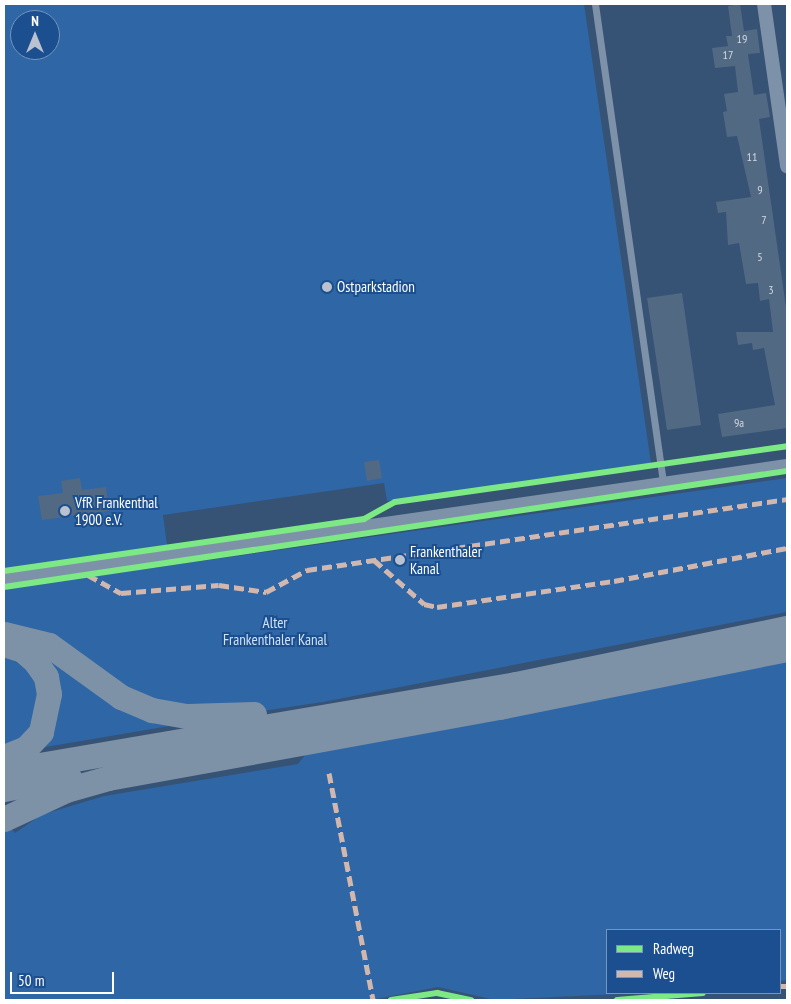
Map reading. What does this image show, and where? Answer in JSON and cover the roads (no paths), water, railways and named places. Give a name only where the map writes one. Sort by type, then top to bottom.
[{"type":"highway","points":[[4,771],[516,684],[787,628]]},
{"type":"highway","points":[[4,634],[49,645],[121,697],[152,710],[187,716],[269,714],[290,723]]},
{"type":"highway","points":[[4,644],[22,650],[35,661],[46,677],[49,694],[41,732],[26,748],[4,757]]},
{"type":"highway","points":[[4,789],[204,753],[219,755],[499,707],[787,649]]},
{"type":"highway","points":[[4,819],[66,790],[108,778],[206,762],[219,755]]},
{"type":"street","points":[[764,4],[787,166]]},
{"type":"street","points":[[4,579],[664,487],[787,466]]},
{"type":"lane","points":[[595,4],[664,487]]},
{"type":"place","name":"Ostparkstadion","points":[[327,287]]},
{"type":"place","name":"VfR Frankenthal 1900 e.V.","points":[[65,511]]},
{"type":"place","name":"Frankenthaler Kanal","points":[[400,560]]},
{"type":"park label","name":"Alter Frankenthaler Kanal","points":[[275,630]]}]
